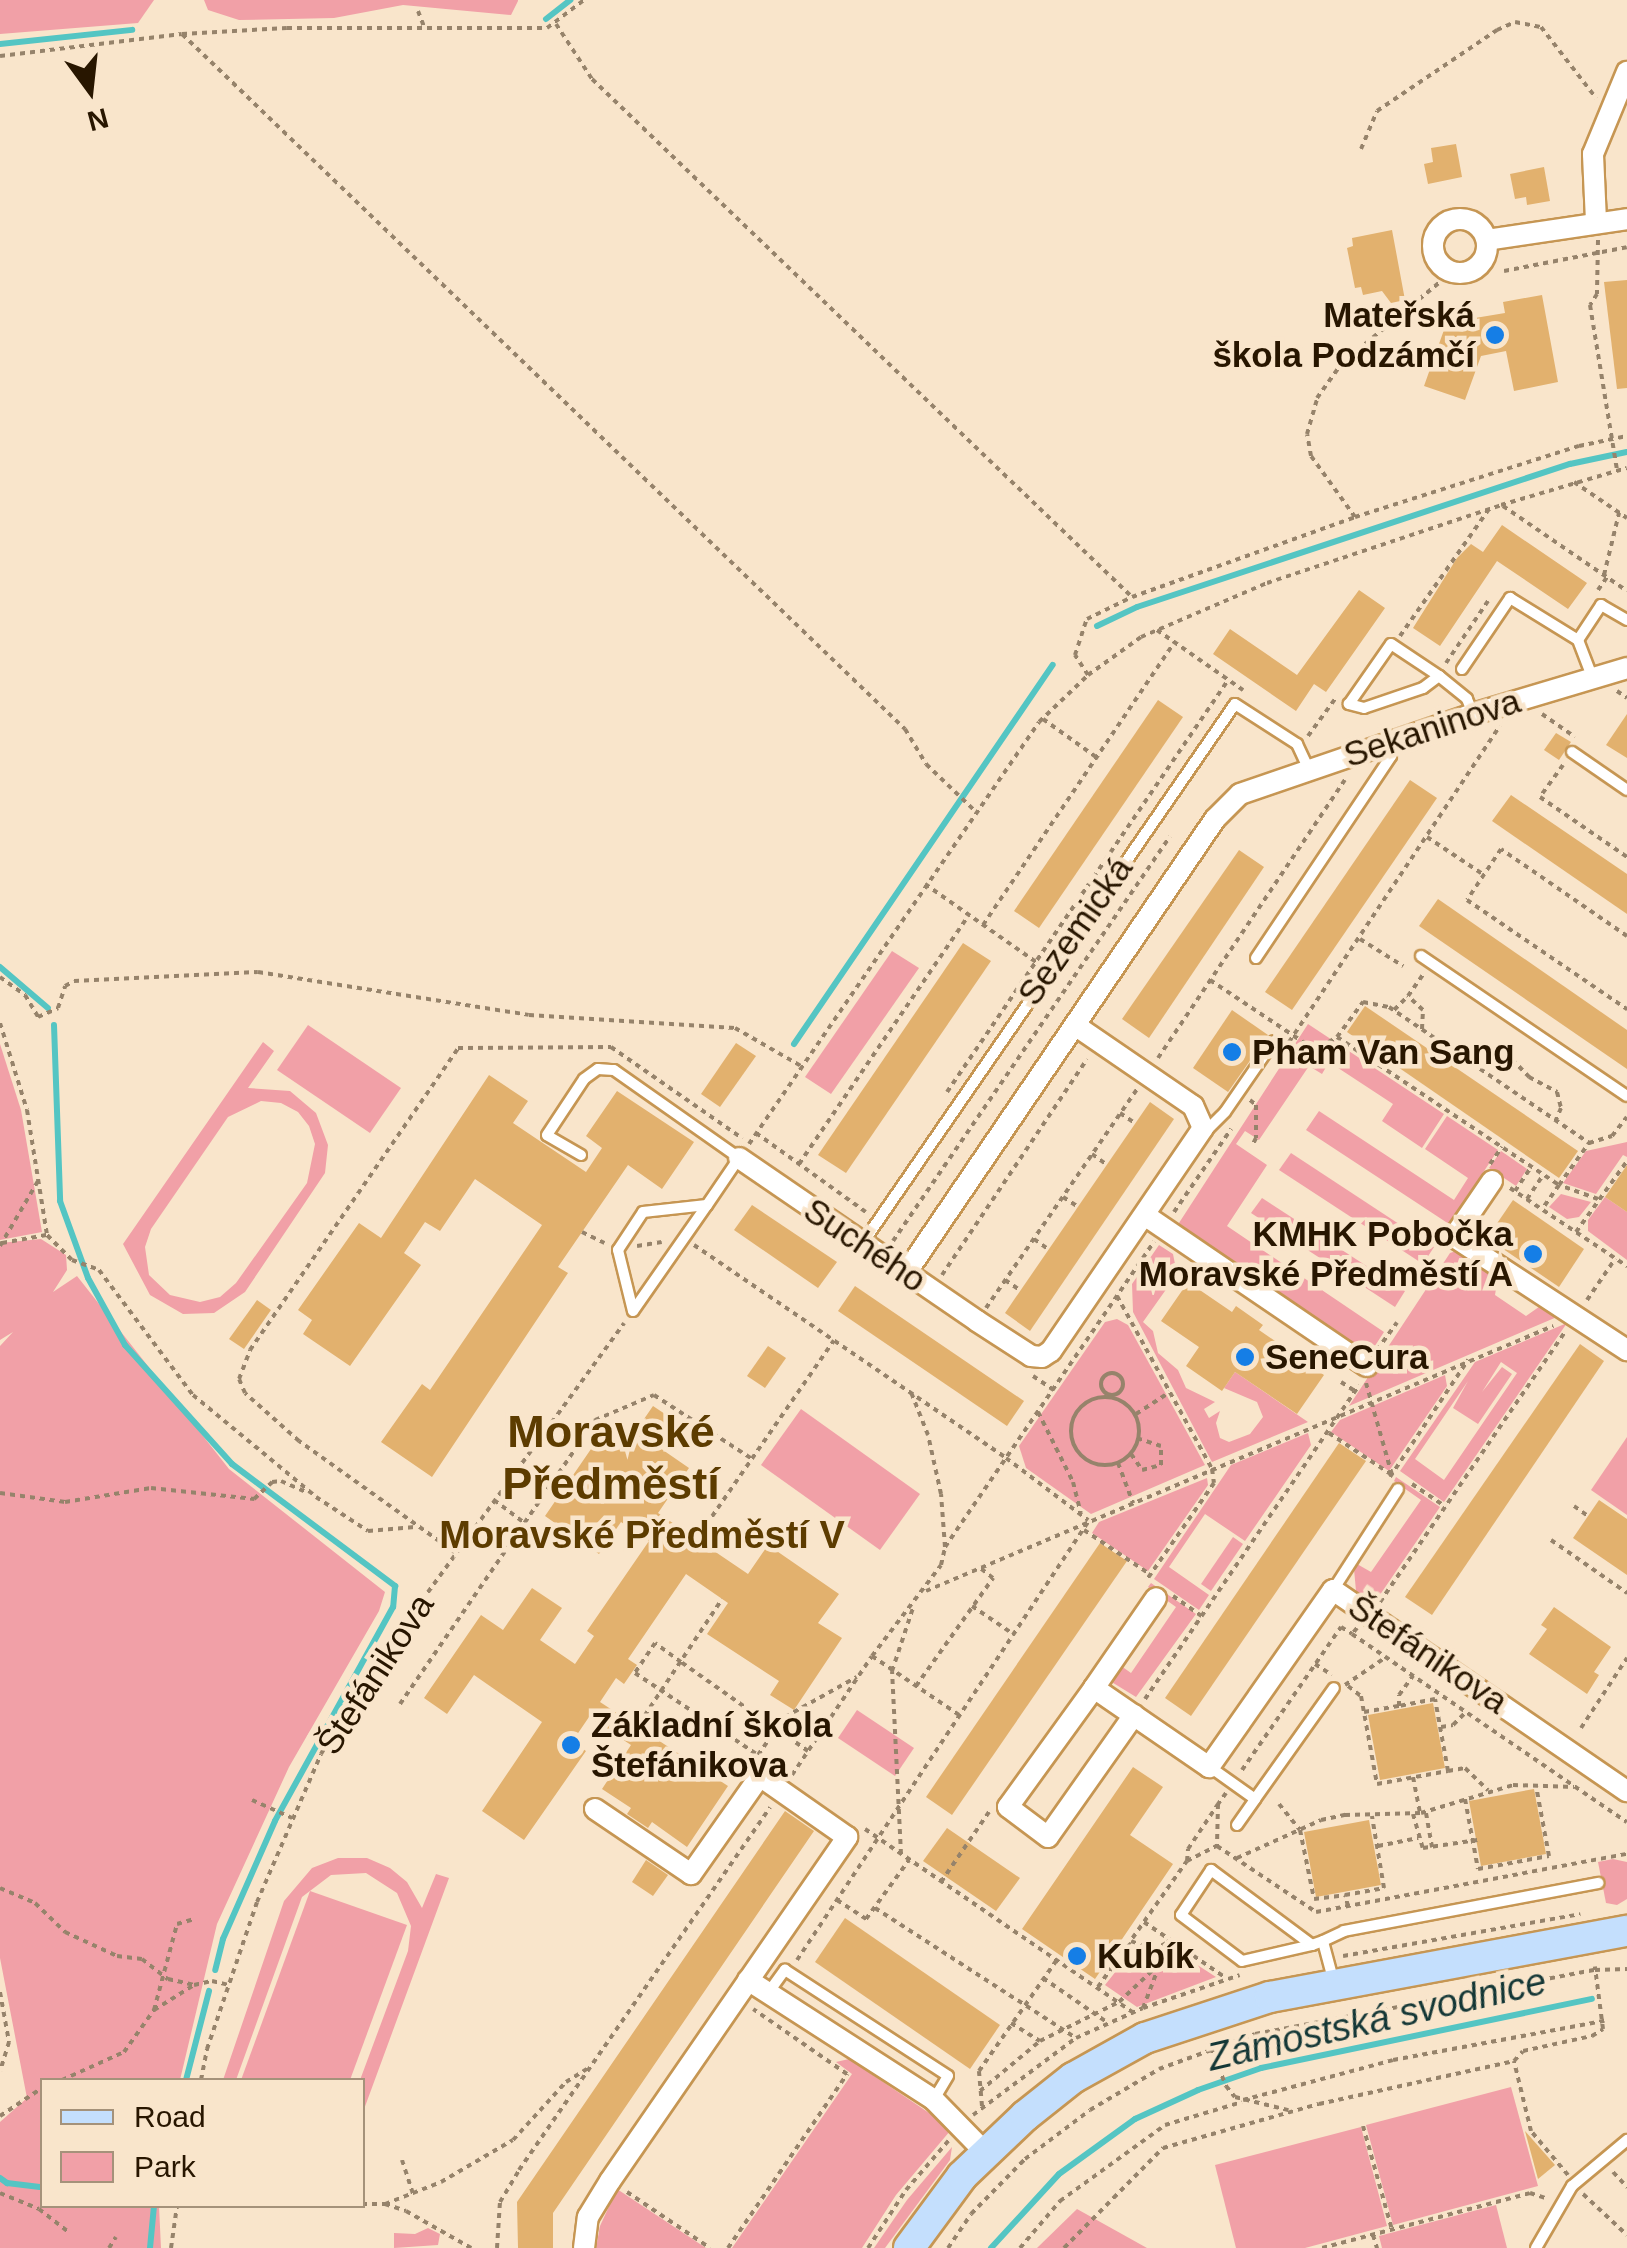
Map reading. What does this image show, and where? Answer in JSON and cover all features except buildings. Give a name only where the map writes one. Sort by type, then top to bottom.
[{"type":"street","points":[[1596,221],[1592,154],[1627,72]]},
{"type":"street","points":[[1486,240],[1627,218]]},
{"type":"street","points":[[1468,220],[1486,240],[1486,254],[1477,268],[1452,272],[1433,253],[1441,227],[1468,220]]},
{"type":"street","name":"Sekaninova","points":[[1240,794],[1473,714],[1627,668]]},
{"type":"street","name":"Sezemická","points":[[906,1273],[1215,819],[1240,794]]},
{"type":"street","points":[[1076,1026],[1193,1106],[1201,1119],[1201,1136],[1146,1216],[1366,1372]]},
{"type":"street","name":"Suchého","points":[[744,1150],[862,1244],[1031,1356],[1042,1357],[1052,1350],[1146,1216]]},
{"type":"street","points":[[1490,1174],[1454,1237],[1627,1350]]},
{"type":"street","name":"Štefánikova","points":[[1209,1767],[1333,1590],[1627,1791]]},
{"type":"street","points":[[1134,1716],[1048,1837],[1008,1807],[1156,1598]]},
{"type":"street","points":[[1094,1688],[1209,1767]]},
{"type":"street","points":[[584,2248],[588,2217],[610,2181],[847,1837],[760,1776],[691,1874],[595,1809]]},
{"type":"street","points":[[909,2248],[939,2202],[985,2152],[1073,2078],[1145,2038],[1331,1972],[1627,1931]]},
{"type":"street","points":[[742,1989],[768,1994],[934,2100],[985,2152]]},
{"type":"lane","points":[[1462,669],[1510,598],[1578,640],[1592,676]]},
{"type":"lane","points":[[1578,640],[1602,605],[1627,620]]},
{"type":"lane","points":[[1441,671],[1422,688],[1364,708],[1349,704],[1348,698],[1391,644],[1441,671],[1466,699],[1473,714]]},
{"type":"lane","name":"Sezemická","points":[[862,1244],[1235,704],[1297,744],[1308,768]]},
{"type":"lane","points":[[1256,958],[1391,756],[1387,742]]},
{"type":"lane","points":[[1572,752],[1627,790]]},
{"type":"lane","points":[[1421,956],[1627,1096]]},
{"type":"lane","points":[[1201,1136],[1226,1112],[1274,1041]]},
{"type":"lane","points":[[580,1155],[546,1135],[584,1079],[598,1068],[614,1070],[744,1150],[633,1312]]},
{"type":"lane","points":[[633,1312],[618,1250],[643,1212],[707,1205]]},
{"type":"lane","points":[[1333,1590],[1398,1489]]},
{"type":"lane","points":[[1237,1825],[1339,1686]]},
{"type":"lane","points":[[1209,1767],[1256,1799]]},
{"type":"lane","points":[[1331,1972],[1317,1943],[1211,1870],[1180,1914],[1242,1961],[1317,1943],[1344,1930],[1600,1882]]},
{"type":"lane","points":[[768,1994],[785,1970],[789,1972],[948,2076],[934,2100]]},
{"type":"lane","points":[[1536,2248],[1574,2183],[1627,2140]]},
{"type":"path","points":[[0,56],[182,34],[287,28],[548,28],[584,0]]},
{"type":"path","points":[[418,11],[425,29]]},
{"type":"path","points":[[1361,148],[1377,110],[1515,22],[1541,26],[1608,113]]},
{"type":"path","points":[[556,24],[592,78],[1132,597]]},
{"type":"path","points":[[182,34],[865,689],[905,729],[926,764],[976,812]]},
{"type":"path","points":[[1596,221],[1600,251],[1594,266],[1597,294],[1590,305],[1617,470]]},
{"type":"path","points":[[1504,272],[1627,247]]},
{"type":"path","points":[[1354,517],[1311,456],[1307,434],[1316,398],[1342,363],[1452,272]]},
{"type":"path","points":[[1088,675],[1075,654],[1087,619],[1132,597],[1354,517],[1627,436]]},
{"type":"path","points":[[456,1553],[299,1441],[245,1392],[239,1380],[250,1350],[458,1048],[611,1047],[744,1150],[1042,718],[1088,675],[1141,638],[1202,609],[1500,505],[1627,468]]},
{"type":"path","points":[[1574,482],[1627,518]]},
{"type":"path","points":[[1500,505],[1627,591]]},
{"type":"path","points":[[1388,628],[1400,636],[1488,509]]},
{"type":"path","points":[[1588,604],[1605,576],[1620,513]]},
{"type":"path","points":[[1441,671],[1492,596]]},
{"type":"path","points":[[983,924],[1174,642]]},
{"type":"path","points":[[944,1096],[1228,680]]},
{"type":"path","points":[[1613,688],[1627,698]]},
{"type":"path","points":[[1308,736],[1342,690]]},
{"type":"path","points":[[1042,718],[1096,758]]},
{"type":"path","points":[[1293,1036],[1506,718]]},
{"type":"path","points":[[1572,752],[1540,798],[1627,857]]},
{"type":"path","points":[[1152,1068],[1354,768],[1336,774]]},
{"type":"path","points":[[887,1250],[1170,837]]},
{"type":"path","points":[[1427,837],[1484,875]]},
{"type":"path","points":[[1627,936],[1500,849],[1467,900],[1627,1009]]},
{"type":"path","points":[[925,884],[1036,962]]},
{"type":"path","points":[[799,1164],[970,915]]},
{"type":"path","points":[[1359,939],[1403,966]]},
{"type":"path","points":[[1394,1010],[1432,963]]},
{"type":"path","points":[[0,977],[25,995],[38,1017],[58,1008],[66,986],[74,980],[258,972],[529,1015],[735,1028],[801,1066]]},
{"type":"path","points":[[1210,980],[1309,1046],[1320,1047],[1337,1037],[1364,1002],[1373,1001],[1394,1010],[1589,1143]]},
{"type":"path","points":[[1408,996],[1423,1010],[1422,1030]]},
{"type":"path","points":[[0,1024],[27,1110],[48,1235],[72,1260],[99,1270],[194,1395],[315,1496],[368,1532],[416,1527]]},
{"type":"path","points":[[1337,1037],[1559,1186],[1598,1200]]},
{"type":"path","points":[[1477,1067],[1487,1050],[1505,1052],[1529,1077],[1558,1092],[1561,1108],[1556,1120]]},
{"type":"path","points":[[937,1284],[1091,1053]]},
{"type":"path","points":[[977,1321],[1142,1081]]},
{"type":"path","points":[[1250,1100],[1256,1104],[1256,1138],[1252,1146]]},
{"type":"path","points":[[1120,1113],[1135,1123]]},
{"type":"path","points":[[1542,1209],[1589,1143],[1612,1136],[1627,1117]]},
{"type":"path","points":[[756,1134],[866,1212]]},
{"type":"path","points":[[1502,1147],[1490,1174],[1494,1178],[1627,1266]]},
{"type":"path","points":[[1092,1154],[1107,1164]]},
{"type":"path","points":[[1576,1232],[1627,1161]]},
{"type":"path","points":[[1515,1191],[1531,1166]]},
{"type":"path","points":[[1527,1199],[1544,1175]]},
{"type":"path","points":[[1,1244],[39,1180]]},
{"type":"path","points":[[1063,1196],[1077,1206]]},
{"type":"path","points":[[1,1244],[48,1235]]},
{"type":"path","points":[[684,1238],[1006,1458],[1089,1521]]},
{"type":"path","points":[[1034,1239],[1048,1249]]},
{"type":"path","points":[[945,1547],[1152,1244]]},
{"type":"path","points":[[1375,1608],[1616,1258]]},
{"type":"path","points":[[1005,1280],[1020,1290]]},
{"type":"path","points":[[1083,1530],[1151,1575],[1214,1483],[1212,1469],[1117,1296]]},
{"type":"path","name":"Štefánikova","points":[[202,2078],[228,1985],[292,1818],[369,1673],[633,1312]]},
{"type":"path","points":[[924,1592],[1576,1317]]},
{"type":"path","points":[[695,1541],[834,1340]]},
{"type":"path","points":[[1381,1491],[1468,1360]]},
{"type":"path","points":[[1135,1414],[1110,1398],[1104,1376],[1113,1372],[1121,1382],[1110,1398],[1080,1409],[1072,1437],[1089,1461],[1118,1463],[1131,1454],[1138,1440],[1135,1414]]},
{"type":"path","points":[[1366,1372],[1369,1402],[1393,1473]]},
{"type":"path","points":[[1341,1382],[1355,1391]]},
{"type":"path","points":[[1135,1414],[1170,1392]]},
{"type":"path","points":[[400,1704],[595,1420],[654,1395],[752,1459]]},
{"type":"path","points":[[1038,1412],[1074,1482],[1081,1515]]},
{"type":"path","points":[[1134,1716],[1339,1416]]},
{"type":"path","points":[[1328,1432],[1445,1506]]},
{"type":"path","points":[[1131,1454],[1142,1470],[1153,1471],[1161,1465],[1161,1446],[1138,1440]]},
{"type":"path","points":[[1118,1463],[1132,1503]]},
{"type":"path","points":[[0,1493],[65,1502],[150,1488],[259,1497],[272,1482],[282,1480],[315,1496]]},
{"type":"path","points":[[494,1500],[526,1524]]},
{"type":"path","points":[[1574,1506],[1588,1516]]},
{"type":"path","points":[[789,1972],[1089,1521]]},
{"type":"path","points":[[1551,1540],[1626,1591]]},
{"type":"path","points":[[916,1686],[993,1578],[978,1567]]},
{"type":"path","points":[[639,1724],[722,1599]]},
{"type":"path","points":[[901,1854],[892,1671],[914,1604]]},
{"type":"path","points":[[972,1606],[1013,1634]]},
{"type":"path","points":[[1352,1634],[1364,1621]]},
{"type":"path","points":[[1236,1778],[1340,1626],[1627,1822]]},
{"type":"path","points":[[758,1755],[634,1672],[655,1643],[808,1751]]},
{"type":"path","points":[[872,1656],[959,1716]]},
{"type":"path","points":[[1339,1686],[1386,1657]]},
{"type":"path","points":[[1580,1728],[1627,1658]]},
{"type":"path","points":[[1315,1664],[1339,1686],[1361,1696],[1377,1784],[1465,1768],[1488,1790]]},
{"type":"path","points":[[1398,1706],[1399,1695],[1413,1676]]},
{"type":"path","points":[[748,1769],[785,1716],[858,1677]]},
{"type":"path","points":[[1364,1712],[1435,1699],[1448,1771]]},
{"type":"path","points":[[1440,1728],[1453,1725],[1466,1712]]},
{"type":"path","points":[[791,1777],[804,1787]]},
{"type":"path","points":[[1413,1777],[1432,1848]]},
{"type":"path","points":[[1464,1798],[1478,1869],[1549,1856],[1536,1786]]},
{"type":"path","points":[[1574,1786],[1488,1790],[1423,1813],[1346,1815],[1300,1830],[1235,1859],[1316,1912],[1627,1854]]},
{"type":"path","points":[[252,1800],[292,1818]]},
{"type":"path","points":[[1187,1861],[1188,1849],[1218,1804]]},
{"type":"path","points":[[1279,1804],[1300,1830],[1314,1900],[1384,1888],[1372,1816]]},
{"type":"path","points":[[1413,1814],[1423,1848],[1475,1841]]},
{"type":"path","points":[[862,1827],[1134,2012],[1226,1978],[1256,1972]]},
{"type":"path","points":[[1376,1847],[1418,1838]]},
{"type":"path","points":[[941,1882],[970,1839]]},
{"type":"path","points":[[1097,1989],[1187,1861],[1218,1846]]},
{"type":"path","points":[[836,1900],[866,1919],[909,1860]]},
{"type":"path","points":[[1512,1863],[1514,1874]]},
{"type":"path","points":[[0,1888],[34,1904],[64,1932],[117,1956],[142,1959],[164,1976],[194,1985]]},
{"type":"path","points":[[1345,1895],[1348,1906]]},
{"type":"path","points":[[874,1908],[1076,2038]]},
{"type":"path","points":[[1331,1972],[1584,1914]]},
{"type":"path","points":[[66,2078],[124,2052],[154,2010],[177,1924],[194,1919]]},
{"type":"path","points":[[1144,1922],[1226,1978]]},
{"type":"path","points":[[1131,1941],[1153,1950],[1169,1940]]},
{"type":"path","points":[[1143,2008],[1155,1968],[1169,1940]]},
{"type":"path","points":[[982,2106],[979,2071],[1056,1961]]},
{"type":"path","points":[[980,2092],[1040,2042],[1118,2002],[1155,1968]]},
{"type":"path","points":[[948,2248],[997,2186],[1056,2133],[1134,2082],[1211,2048],[1255,2034],[1595,1970],[1627,1969]]},
{"type":"path","points":[[1064,2248],[1163,2148],[1293,2111],[1514,2061],[1523,2051],[1598,2034],[1605,2021],[1595,1970]]},
{"type":"path","points":[[1043,1978],[1108,2023]]},
{"type":"path","points":[[154,2010],[194,1985],[212,1981],[228,1985]]},
{"type":"path","points":[[728,2248],[848,2074],[742,1989]]},
{"type":"path","points":[[0,1992],[9,2042],[0,2072]]},
{"type":"path","points":[[1020,2248],[1060,2200],[1165,2125],[1393,2060],[1605,2021]]},
{"type":"path","points":[[1011,2023],[1040,2042]]},
{"type":"path","points":[[1211,2048],[1226,2086],[1245,2101],[1293,2111]]},
{"type":"path","points":[[1514,2061],[1531,2131],[1574,2183],[1627,2235]]},
{"type":"path","points":[[365,2204],[386,2204],[413,2194],[514,2140],[566,2082],[592,2066]]},
{"type":"path","points":[[0,2116],[40,2089]]},
{"type":"path","points":[[1364,2126],[1392,2230]]},
{"type":"path","points":[[402,2160],[413,2194]]},
{"type":"path","points":[[1601,2160],[1627,2187]]},
{"type":"path","points":[[610,2181],[710,2248]]},
{"type":"path","points":[[0,2193],[40,2209],[67,2231]]},
{"type":"path","points":[[1322,2248],[1530,2193],[1562,2203]]},
{"type":"path","points":[[386,2204],[436,2224],[471,2248]]},
{"type":"path","points":[[171,2248],[177,2208]]},
{"type":"path","points":[[1373,2234],[1376,2248]]},
{"type":"path","points":[[110,2248],[116,2237]]},
{"type":"path","points":[[489,2248],[497,2242]]},
{"type":"green space","points":[[0,0],[154,0],[138,23],[0,34]]},
{"type":"green space","points":[[204,0],[518,1],[511,15],[403,5],[334,18],[239,20],[208,10]]},
{"type":"green space","points":[[892,951],[919,968],[831,1094],[805,1077]]},
{"type":"green space","points":[[1308,1024],[1444,1114],[1422,1148],[1382,1121],[1393,1104],[1329,1062],[1322,1074],[1309,1066],[1259,1140],[1245,1131],[1236,1144],[1267,1165],[1227,1226],[1384,1332],[1369,1355],[1177,1226]]},
{"type":"green space","points":[[308,1025],[401,1088],[370,1133],[277,1070]]},
{"type":"green space","points":[[263,1042],[274,1051],[248,1088],[290,1091],[316,1113],[328,1145],[325,1173],[245,1292],[214,1313],[183,1314],[150,1295],[123,1244]],"holes":[[[261,1101],[281,1103],[298,1112],[309,1126],[315,1144],[307,1183],[236,1283],[220,1297],[200,1302],[170,1295],[149,1275],[145,1247],[151,1229],[228,1117]]]},
{"type":"green space","points":[[0,1044],[21,1110],[42,1232],[0,1240]]},
{"type":"green space","points":[[1319,1111],[1454,1200],[1468,1178],[1425,1149],[1447,1116],[1498,1150],[1449,1224],[1306,1130]]},
{"type":"green space","points":[[1627,1142],[1627,1157],[1623,1155],[1596,1194],[1563,1183],[1586,1151]]},
{"type":"green space","points":[[1501,1151],[1527,1169],[1516,1186],[1489,1168]]},
{"type":"green space","points":[[1291,1153],[1434,1247],[1423,1264],[1279,1170]]},
{"type":"green space","points":[[1561,1194],[1591,1202],[1579,1217],[1567,1219],[1549,1207]]},
{"type":"green space","points":[[1605,1197],[1627,1212],[1627,1260],[1588,1231],[1588,1220]]},
{"type":"green space","points":[[1262,1198],[1405,1291],[1395,1307],[1251,1213]]},
{"type":"green space","points":[[41,1239],[66,1255],[67,1270],[53,1292],[77,1276],[229,1469],[385,1592],[379,1611],[289,1767],[217,1924],[180,2078],[40,2078],[40,2208],[159,2208],[161,2248],[0,2248],[0,2122],[27,2098],[0,1958],[0,1346],[13,1332],[0,1340],[0,1243]]},
{"type":"green space","points":[[1159,1245],[1173,1254],[1177,1274],[1143,1322],[1153,1331],[1158,1353],[1178,1370],[1186,1388],[1215,1402],[1204,1409],[1209,1418],[1220,1411],[1216,1423],[1220,1438],[1229,1442],[1250,1434],[1263,1417],[1257,1402],[1224,1388],[1235,1372],[1308,1422],[1212,1462],[1133,1312],[1132,1284]]},
{"type":"green space","points":[[1465,1248],[1499,1271],[1495,1295],[1526,1316],[1546,1302],[1564,1314],[1349,1406],[1450,1253]]},
{"type":"green space","points":[[1117,1319],[1128,1325],[1205,1465],[1091,1514],[1026,1468],[1019,1446],[1105,1322]]},
{"type":"green space","points":[[1567,1323],[1444,1502],[1400,1471],[1475,1362]],"holes":[[[1501,1362],[1517,1373],[1444,1480],[1415,1459],[1468,1381],[1453,1408],[1478,1424],[1512,1374],[1502,1367],[1482,1392]]]},
{"type":"green space","points":[[1445,1375],[1447,1386],[1389,1471],[1331,1432],[1340,1420]]},
{"type":"green space","points":[[801,1409],[920,1494],[880,1550],[761,1465]]},
{"type":"green space","points":[[1308,1433],[1311,1445],[1245,1541],[1205,1514],[1169,1567],[1209,1595],[1199,1610],[1154,1579],[1231,1465]]},
{"type":"green space","points":[[1627,1437],[1627,1515],[1591,1490]]},
{"type":"green space","points":[[1396,1477],[1440,1507],[1373,1605],[1356,1591],[1354,1569],[1357,1564],[1371,1572],[1421,1500],[1394,1481]]},
{"type":"green space","points":[[1207,1478],[1208,1485],[1148,1571],[1092,1533],[1099,1522]]},
{"type":"green space","points":[[1233,1537],[1243,1544],[1211,1591],[1201,1584]]},
{"type":"green space","points":[[1151,1583],[1196,1614],[1136,1697],[1110,1681],[1117,1663],[1131,1673],[1176,1607],[1148,1587]]},
{"type":"green space","points":[[857,1710],[914,1748],[895,1776],[838,1738]]},
{"type":"green space","points":[[338,1858],[367,1858],[390,1868],[407,1882],[422,1908],[436,1874],[449,1878],[365,2107],[365,2078],[361,2078],[408,1951],[411,1926],[397,1893],[366,1873],[331,1875],[302,1897],[237,2078],[224,2078],[284,1901],[312,1868]]},
{"type":"green space","points":[[1598,1862],[1627,1862],[1627,1899],[1617,1905],[1606,1903]]},
{"type":"green space","points":[[310,1891],[407,1925],[351,2078],[242,2078]]},
{"type":"green space","points":[[1171,1948],[1216,1977],[1137,2007],[1105,1985],[1132,1951],[1155,1953]]},
{"type":"green space","points":[[849,2059],[944,2123],[950,2131],[896,2195],[862,2248],[732,2248],[852,2074],[836,2062]]},
{"type":"green space","points":[[1511,2087],[1538,2186],[1393,2225],[1366,2125]]},
{"type":"green space","points":[[1361,2127],[1387,2226],[1305,2248],[1236,2248],[1215,2165]]},
{"type":"green space","points":[[952,2147],[950,2160],[885,2248],[874,2248],[907,2200]]},
{"type":"green space","points":[[617,2189],[706,2248],[596,2248],[600,2226]]},
{"type":"green space","points":[[1496,2205],[1507,2248],[1382,2248],[1379,2236]]},
{"type":"green space","points":[[1077,2209],[1147,2248],[1037,2248]]},
{"type":"green space","points":[[428,2228],[440,2234],[438,2245],[394,2248],[394,2233],[415,2234]]},
{"type":"waterway","points":[[546,19],[570,0]]},
{"type":"waterway","points":[[0,44],[132,30]]},
{"type":"waterway","points":[[1097,626],[1137,607],[1570,464],[1627,452]]},
{"type":"waterway","points":[[794,1044],[1053,665]]},
{"type":"waterway","points":[[0,967],[48,1008]]},
{"type":"waterway","points":[[54,1025],[60,1201],[88,1278],[125,1345],[232,1464],[395,1586],[393,1607],[275,1821],[223,1939],[215,1970]]},
{"type":"waterway","points":[[187,2078],[209,1991]]},
{"type":"waterway","name":"Zámostská svodnice","points":[[991,2248],[1059,2174],[1135,2119],[1198,2090],[1261,2068],[1592,1999]]},
{"type":"waterway","points":[[0,2178],[7,2183],[40,2187]]},
{"type":"waterway","points":[[150,2248],[154,2208]]},
{"type":"place","name":"Mateřská škola Podzámčí","points":[[1495,335]]},
{"type":"place","name":"Pham Van Sang","points":[[1232,1052]]},
{"type":"place","name":"KMHK Pobočka Moravské Předměstí A","points":[[1533,1254]]},
{"type":"place","name":"SeneCura","points":[[1245,1357]]},
{"type":"place","name":"Základní škola Štefánikova","points":[[571,1745]]},
{"type":"place","name":"Kubík","points":[[1077,1956]]},
{"type":"district","name":"Moravské Předměstí","points":[[611,1458]]},
{"type":"district","name":"Moravské Předměstí V","points":[[642,1536]]}]
